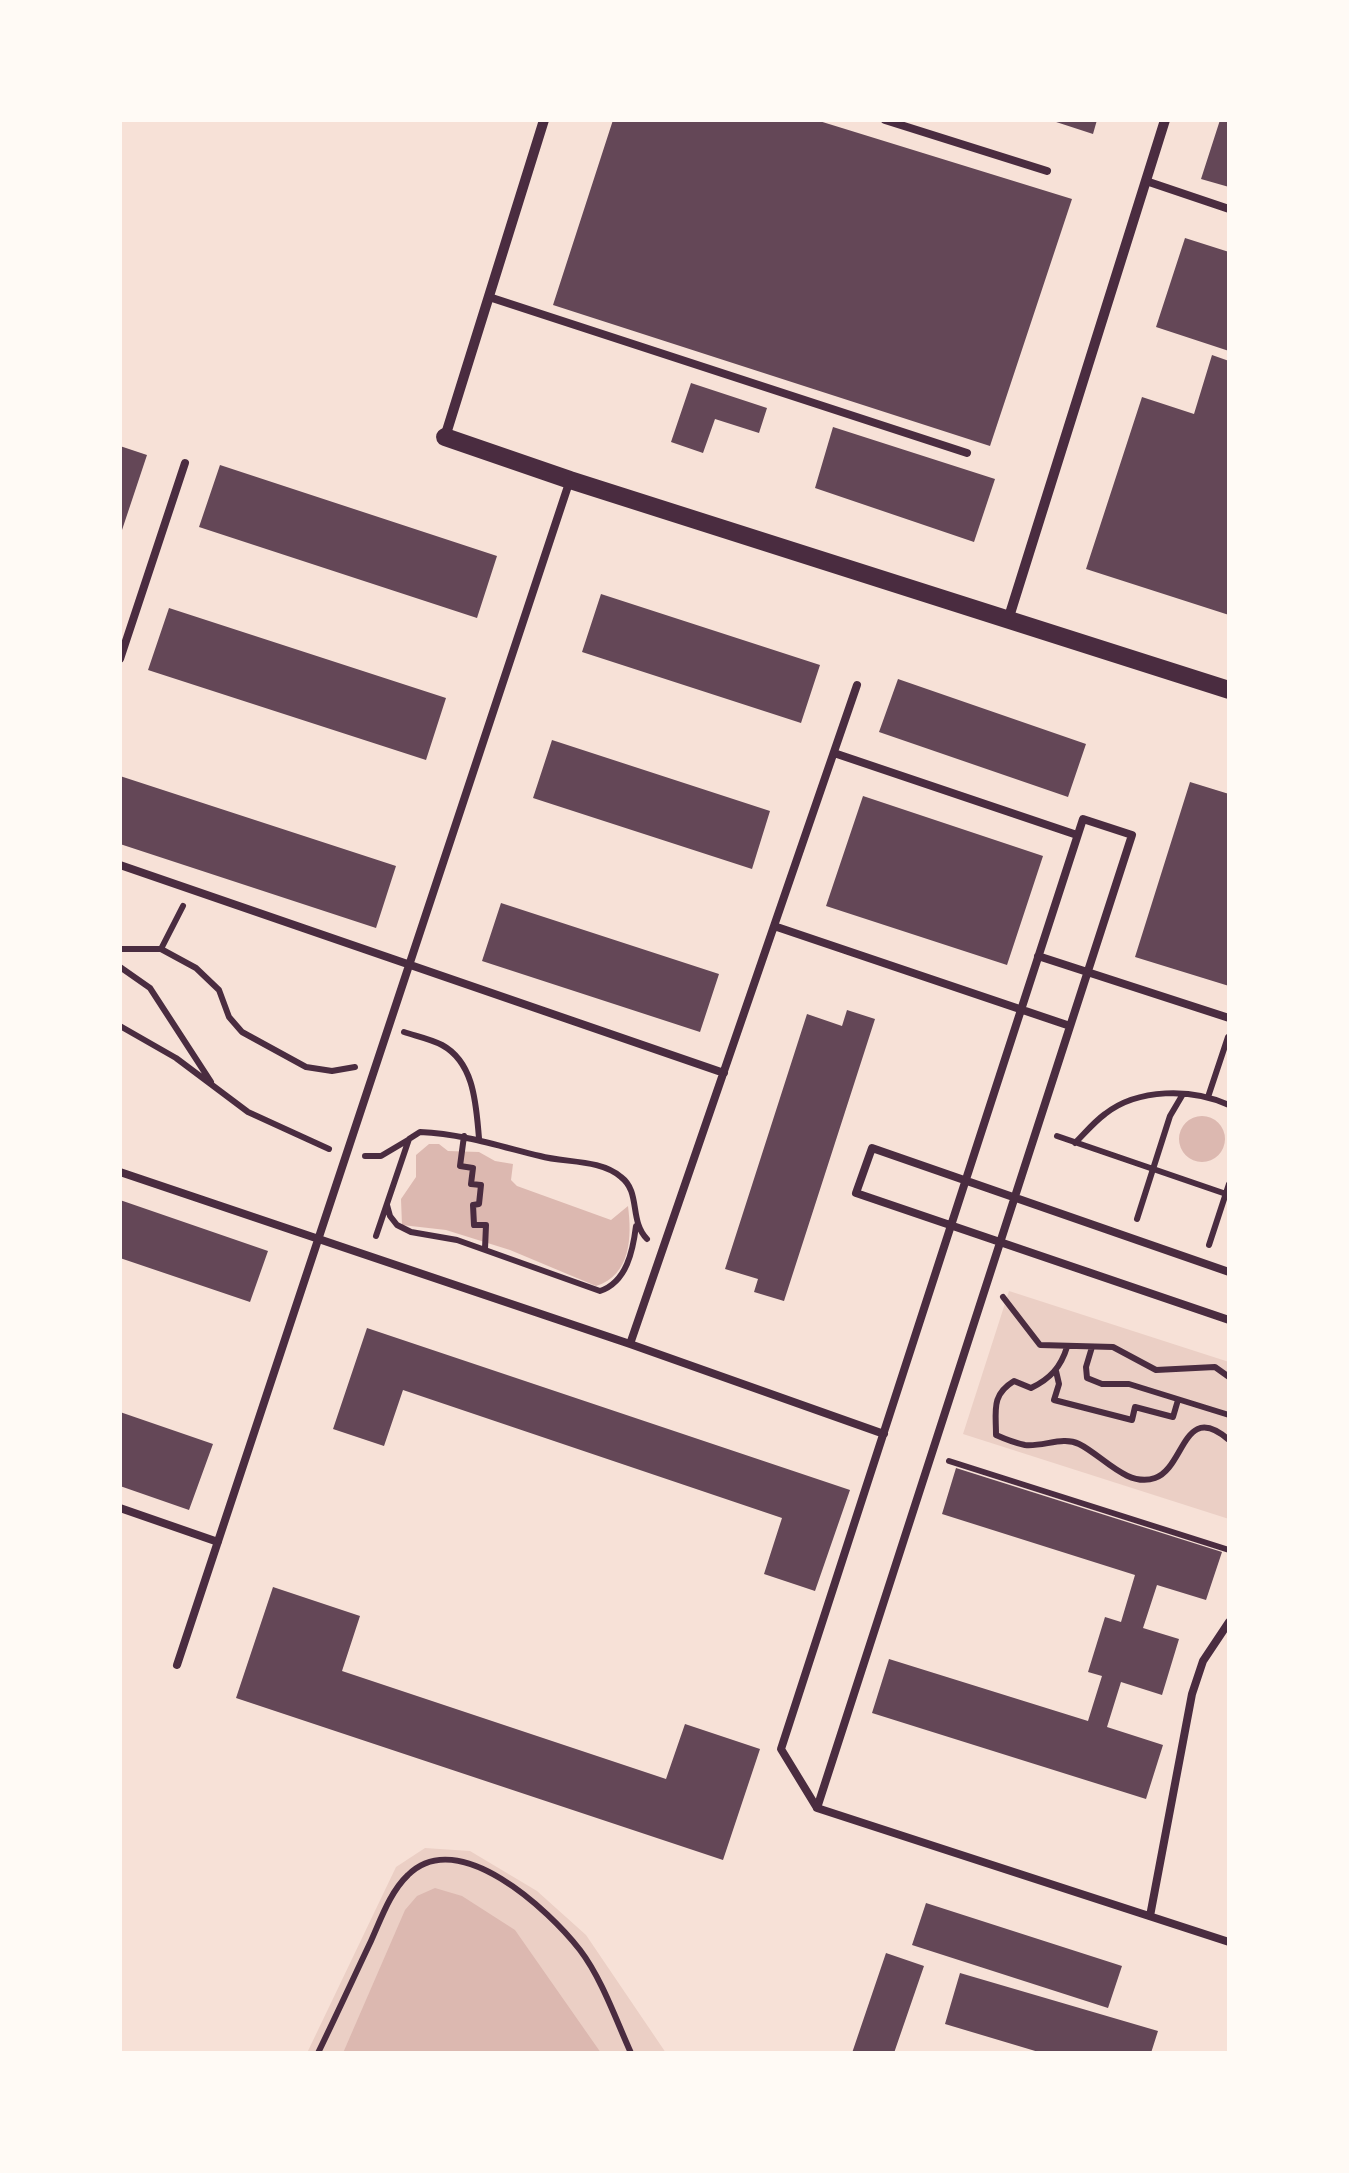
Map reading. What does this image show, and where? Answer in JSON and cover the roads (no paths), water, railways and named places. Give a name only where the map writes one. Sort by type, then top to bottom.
[{"type":"street","points":[[544,120],[445,437],[1229,690]]},
{"type":"street","points":[[1008,620],[1165,120]]},
{"type":"lane","points":[[886,120],[1047,172]]},
{"type":"lane","points":[[1146,181],[1229,208]]},
{"type":"lane","points":[[488,298],[966,454]]},
{"type":"lane","points":[[120,659],[185,463]]},
{"type":"lane","points":[[177,1665],[570,480]]},
{"type":"lane","points":[[630,1344],[857,685]]},
{"type":"lane","points":[[834,752],[1077,835]]},
{"type":"lane","points":[[817,1808],[1132,835],[1083,819],[781,1749],[817,1808],[1229,1942]]},
{"type":"lane","points":[[120,865],[724,1073]]},
{"type":"lane","points":[[774,926],[1070,1026]]},
{"type":"lane","points":[[1038,956],[1229,1018]]},
{"type":"lane","points":[[1229,1272],[872,1148],[856,1193],[1229,1320]]},
{"type":"lane","points":[[120,1172],[884,1434]]},
{"type":"lane","points":[[120,1508],[218,1542]]},
{"type":"lane","points":[[1150,1916],[1192,1694],[1204,1661],[1229,1622]]}]
